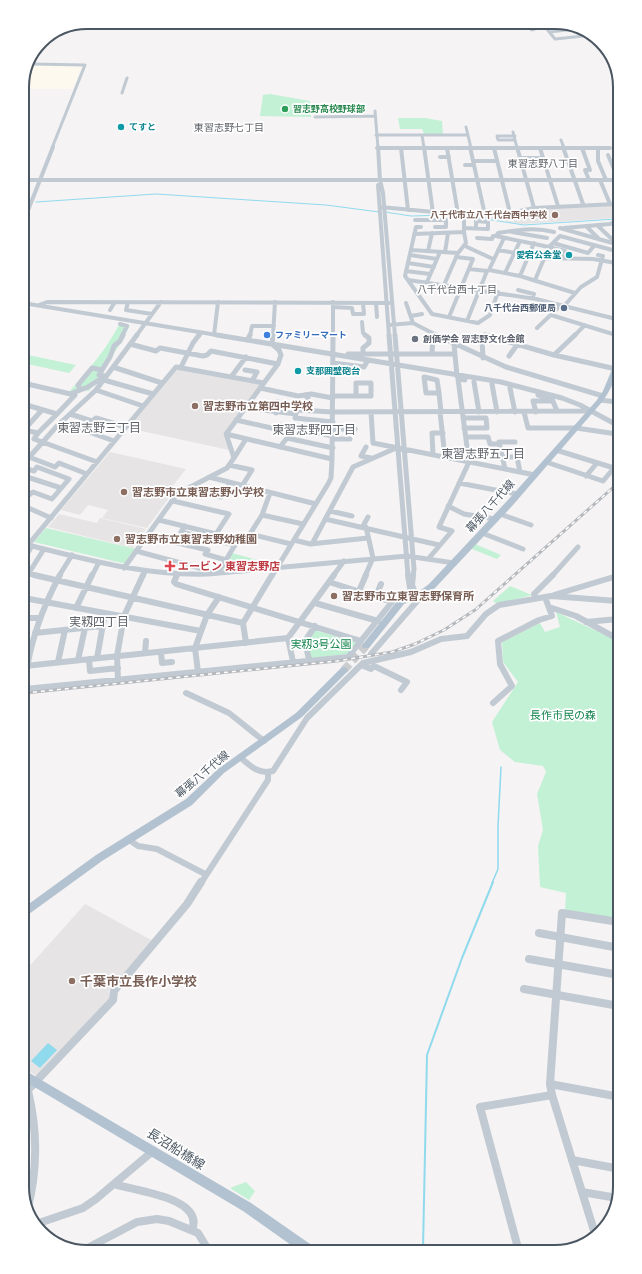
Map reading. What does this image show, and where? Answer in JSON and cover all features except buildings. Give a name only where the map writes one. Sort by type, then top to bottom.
[{"type":"main road","name":"幕張八千代線","points":[[363,643],[401,602],[432,586],[498,516],[602,398],[613,374]]},
{"type":"main road","name":"幕張八千代線","points":[[29,909],[128,840],[189,802],[213,777],[264,741],[310,705],[344,670]]},
{"type":"main road","name":"長沼船橋線","points":[[31,1079],[246,1207],[302,1245]]},
{"type":"street","points":[[547,29],[555,39],[582,36]]},
{"type":"street","points":[[550,32],[566,30],[574,37]]},
{"type":"street","points":[[557,31],[564,38]]},
{"type":"street","points":[[29,207],[85,65],[34,64]]},
{"type":"street","points":[[122,93],[127,78]]},
{"type":"street","points":[[375,111],[380,180],[378,181],[392,303],[391,325]]},
{"type":"street","points":[[315,116],[375,116]]},
{"type":"street","points":[[466,127],[485,215]]},
{"type":"street","points":[[502,130],[503,136]]},
{"type":"street","points":[[376,135],[468,135]]},
{"type":"street","points":[[422,135],[433,213]]},
{"type":"street","points":[[440,135],[442,148]]},
{"type":"street","points":[[497,136],[503,136],[514,136],[498,140],[497,136]]},
{"type":"street","points":[[514,136],[534,208]]},
{"type":"street","points":[[561,140],[583,204]]},
{"type":"street","points":[[377,148],[447,148],[480,152]]},
{"type":"street","points":[[401,148],[408,210]]},
{"type":"street","points":[[447,148],[458,214]]},
{"type":"street","points":[[471,150],[494,148],[610,148]]},
{"type":"street","points":[[494,148],[510,213]]},
{"type":"street","points":[[540,148],[558,206]]},
{"type":"street","points":[[582,148],[590,170],[585,170],[589,180]]},
{"type":"street","points":[[598,148],[598,162],[606,180]]},
{"type":"street","points":[[608,155],[613,168]]},
{"type":"street","points":[[440,157],[449,157]]},
{"type":"street","points":[[520,158],[543,158]]},
{"type":"street","points":[[465,165],[474,165],[497,159]]},
{"type":"street","points":[[443,162],[450,162]]},
{"type":"street","points":[[598,162],[610,162]]},
{"type":"street","points":[[469,169],[474,165]]},
{"type":"street","points":[[474,165],[483,171]]},
{"type":"street","points":[[29,180],[613,180]]},
{"type":"street","points":[[382,207],[433,213],[458,214],[464,216],[510,213],[534,208],[558,206],[610,204],[600,180]]},
{"type":"street","points":[[600,198],[607,198]]},
{"type":"street","points":[[371,654],[395,624],[417,601],[416,595],[408,584],[408,538],[394,354],[391,325],[386,303],[382,207]]},
{"type":"street","points":[[444,285],[457,255],[465,246],[467,240],[464,230],[464,216]]},
{"type":"street","points":[[415,220],[446,220],[446,227],[435,227]]},
{"type":"street","points":[[428,251],[434,233],[434,220]]},
{"type":"street","points":[[613,222],[560,228],[613,243]]},
{"type":"street","points":[[597,225],[613,241]]},
{"type":"street","points":[[586,226],[599,239]]},
{"type":"street","points":[[421,227],[416,227],[405,276],[432,314],[478,323],[490,315],[501,287]]},
{"type":"street","points":[[574,227],[582,235]]},
{"type":"street","points":[[414,234],[448,233],[476,228]]},
{"type":"street","points":[[477,238],[492,239],[498,233],[532,228],[546,229],[554,232],[539,244]]},
{"type":"street","points":[[509,231],[547,238]]},
{"type":"street","points":[[427,282],[437,259],[443,252],[448,233]]},
{"type":"street","points":[[496,236],[539,244],[565,251],[562,258]]},
{"type":"street","points":[[535,280],[549,247],[560,236],[613,250]]},
{"type":"street","points":[[468,321],[488,271],[504,238]]},
{"type":"street","points":[[504,272],[520,241]]},
{"type":"street","points":[[520,276],[534,243]]},
{"type":"street","points":[[553,243],[588,253],[594,246]]},
{"type":"street","points":[[465,246],[493,260]]},
{"type":"street","points":[[411,250],[443,252],[473,259],[448,317]]},
{"type":"street","points":[[498,250],[545,258],[601,260],[613,262]]},
{"type":"street","points":[[410,255],[437,259]]},
{"type":"street","points":[[537,328],[581,287],[596,279],[603,256],[598,255]]},
{"type":"street","points":[[408,263],[434,266]]},
{"type":"street","points":[[468,269],[504,272],[535,280],[574,293]]},
{"type":"street","points":[[406,271],[430,274]]},
{"type":"street","points":[[408,280],[532,298],[613,318]]},
{"type":"street","points":[[518,290],[534,294],[532,298]]},
{"type":"street","points":[[29,300],[43,303],[275,302],[333,305],[352,308],[353,314],[364,314],[363,303]]},
{"type":"street","points":[[110,310],[115,302]]},
{"type":"street","points":[[128,302],[126,310],[152,314]]},
{"type":"street","points":[[87,474],[59,463],[55,466],[29,457],[61,422],[96,390],[161,302]]},
{"type":"street","points":[[214,335],[218,302]]},
{"type":"street","points":[[272,344],[275,302]]},
{"type":"street","points":[[37,305],[43,303]]},
{"type":"street","points":[[376,303],[377,317]]},
{"type":"street","points":[[333,305],[392,303]]},
{"type":"street","points":[[406,303],[413,323]]},
{"type":"street","points":[[29,304],[457,376],[501,382],[562,398],[613,423]]},
{"type":"street","points":[[246,643],[243,623],[331,478],[333,438],[333,305]]},
{"type":"street","points":[[411,316],[422,314]]},
{"type":"street","points":[[551,315],[613,334]]},
{"type":"street","points":[[362,322],[363,333],[369,338],[369,343],[364,348],[363,354]]},
{"type":"street","points":[[391,325],[413,323],[483,358],[514,370],[613,401]]},
{"type":"street","points":[[70,394],[87,387],[96,380],[105,376],[99,375],[110,357],[111,345],[120,341],[127,326],[120,324]]},
{"type":"street","points":[[554,355],[585,325]]},
{"type":"street","points":[[247,340],[251,334],[252,326],[274,326]]},
{"type":"street","points":[[181,366],[201,332]]},
{"type":"street","points":[[432,354],[433,333]]},
{"type":"street","points":[[483,358],[482,340],[485,335],[554,355],[613,367]]},
{"type":"street","points":[[130,344],[156,351],[160,348],[204,356],[211,351],[278,364]]},
{"type":"street","points":[[226,434],[278,364],[281,355],[279,350],[272,344]]},
{"type":"street","points":[[454,344],[457,376]]},
{"type":"street","points":[[509,356],[517,345]]},
{"type":"street","points":[[343,356],[363,354],[455,354]]},
{"type":"street","points":[[231,377],[246,358]]},
{"type":"street","points":[[333,363],[364,367],[368,360]]},
{"type":"street","points":[[29,544],[176,367],[181,366],[264,383]]},
{"type":"street","points":[[114,367],[162,384]]},
{"type":"street","points":[[80,389],[78,384],[92,368],[102,370]]},
{"type":"street","points":[[87,387],[89,376],[95,369]]},
{"type":"street","points":[[245,370],[257,372],[252,381]]},
{"type":"street","points":[[429,558],[452,531],[439,528],[469,462],[458,379],[492,384],[552,399],[556,411]]},
{"type":"street","points":[[104,380],[153,394]]},
{"type":"street","points":[[474,382],[479,412]]},
{"type":"street","points":[[29,384],[75,395],[34,439],[97,462]]},
{"type":"street","points":[[492,384],[497,412]]},
{"type":"street","points":[[260,388],[298,396],[311,394],[333,397],[356,396]]},
{"type":"street","points":[[510,388],[515,412]]},
{"type":"street","points":[[96,390],[143,406]]},
{"type":"street","points":[[439,393],[445,457]]},
{"type":"street","points":[[305,395],[308,398],[305,404]]},
{"type":"street","points":[[536,412],[533,401],[553,401]]},
{"type":"street","points":[[276,413],[278,402]]},
{"type":"street","points":[[29,405],[57,414]]},
{"type":"street","points":[[245,408],[276,413],[296,414]]},
{"type":"street","points":[[29,424],[41,410]]},
{"type":"street","points":[[333,422],[295,418],[297,410],[333,412],[590,411]]},
{"type":"street","points":[[371,412],[373,443],[535,475]]},
{"type":"street","points":[[524,412],[528,428],[576,428],[613,433]]},
{"type":"street","points":[[70,414],[92,421],[96,418],[126,427]]},
{"type":"street","points":[[463,418],[486,418],[487,428],[464,428]]},
{"type":"street","points":[[236,420],[276,429],[279,425],[333,438],[350,439]]},
{"type":"street","points":[[61,422],[114,441]]},
{"type":"street","points":[[333,429],[355,429]]},
{"type":"street","points":[[29,431],[38,434]]},
{"type":"street","points":[[433,455],[432,433],[443,433]]},
{"type":"street","points":[[226,434],[332,459]]},
{"type":"street","points":[[226,434],[234,458]]},
{"type":"street","points":[[466,437],[488,437],[490,444],[499,444],[499,442],[515,442]]},
{"type":"street","points":[[280,447],[287,438],[332,448]]},
{"type":"street","points":[[124,568],[177,494],[227,468],[246,439]]},
{"type":"street","points":[[499,444],[505,469]]},
{"type":"street","points":[[366,448],[361,456],[371,458]]},
{"type":"street","points":[[312,544],[353,467],[371,458],[401,448]]},
{"type":"street","points":[[556,450],[613,468]]},
{"type":"street","points":[[503,457],[517,457],[520,472]]},
{"type":"street","points":[[546,462],[603,481],[613,469]]},
{"type":"street","points":[[586,476],[597,463]]},
{"type":"street","points":[[229,465],[252,470],[242,486]]},
{"type":"street","points":[[29,470],[34,471],[37,467],[69,479],[52,499],[32,492],[29,495]]},
{"type":"street","points":[[209,477],[316,504]]},
{"type":"street","points":[[29,478],[61,488]]},
{"type":"street","points":[[186,489],[221,497],[230,483]]},
{"type":"street","points":[[459,483],[517,494]]},
{"type":"street","points":[[218,573],[235,545],[250,534],[262,515],[270,493]]},
{"type":"street","points":[[159,520],[216,534],[229,514],[173,501]]},
{"type":"street","points":[[448,506],[464,514],[498,516],[531,525]]},
{"type":"street","points":[[29,508],[52,518]]},
{"type":"street","points":[[330,511],[352,516]]},
{"type":"street","points":[[262,515],[303,524]]},
{"type":"street","points":[[359,590],[373,558],[364,527],[368,517]]},
{"type":"street","points":[[325,518],[439,545]]},
{"type":"street","points":[[185,526],[181,532],[235,545]]},
{"type":"street","points":[[482,533],[523,549]]},
{"type":"street","points":[[250,534],[292,542],[312,544],[368,538]]},
{"type":"street","points":[[147,536],[208,550],[205,554],[226,560]]},
{"type":"street","points":[[29,545],[124,568],[145,572],[177,575],[218,573],[409,556],[454,563]]},
{"type":"street","points":[[535,598],[534,594],[578,547]]},
{"type":"street","points":[[44,549],[29,574],[243,623]]},
{"type":"street","points":[[136,552],[218,573]]},
{"type":"street","points":[[29,656],[39,618],[56,580],[72,555]]},
{"type":"street","points":[[29,666],[288,638],[315,603],[344,561]]},
{"type":"street","points":[[76,608],[99,562]]},
{"type":"street","points":[[118,680],[118,656],[124,616],[145,572]]},
{"type":"street","points":[[177,575],[174,582],[176,584],[315,626],[363,643]]},
{"type":"street","points":[[548,597],[613,577]]},
{"type":"street","points":[[29,689],[140,679],[348,656],[363,643],[392,602],[359,590],[330,582]]},
{"type":"street","points":[[376,596],[381,584]]},
{"type":"street","points":[[198,672],[195,648],[207,615],[219,597]]},
{"type":"street","points":[[493,702],[512,686],[500,664],[498,641],[539,620],[552,616],[548,597]]},
{"type":"street","points":[[240,757],[259,773],[268,773],[273,771],[307,718],[363,663],[411,652],[441,639],[467,636],[486,614],[499,605],[548,597],[613,601]]},
{"type":"street","points":[[29,599],[201,630]]},
{"type":"street","points":[[315,603],[378,622]]},
{"type":"street","points":[[549,607],[576,616],[613,636]]},
{"type":"street","points":[[97,658],[104,613]]},
{"type":"street","points":[[29,618],[39,618]]},
{"type":"street","points":[[586,622],[613,619]]},
{"type":"street","points":[[35,633],[102,626]]},
{"type":"street","points":[[308,660],[305,641],[315,626]]},
{"type":"street","points":[[78,660],[85,628]]},
{"type":"street","points":[[58,662],[65,630]]},
{"type":"street","points":[[288,638],[293,662]]},
{"type":"street","points":[[145,654],[146,641]]},
{"type":"street","points":[[161,652],[162,663],[172,662]]},
{"type":"street","points":[[90,659],[90,670],[118,668]]},
{"type":"street","points":[[361,665],[372,670],[374,666],[407,682],[401,690]]},
{"type":"street","points":[[186,693],[229,713],[264,741]]},
{"type":"street","points":[[31,1079],[113,1000],[114,991],[187,904],[205,874],[243,821],[268,780],[268,773]]},
{"type":"street","points":[[128,840],[138,846],[157,848],[205,874]]},
{"type":"street","points":[[594,1230],[552,1095],[550,1084],[562,913],[613,921]]},
{"type":"street","points":[[538,933],[613,947]]},
{"type":"street","points":[[529,959],[613,975]]},
{"type":"street","points":[[524,988],[613,1005]]},
{"type":"street","points":[[550,1084],[613,1096]]},
{"type":"street","points":[[517,1245],[480,1107],[552,1095]]},
{"type":"street","points":[[29,1099],[34,1115],[37,1149],[30,1197]]},
{"type":"street","points":[[41,1222],[83,1208],[153,1151]]},
{"type":"street","points":[[572,1160],[613,1168]]},
{"type":"street","points":[[114,1184],[124,1189],[164,1195],[174,1200],[194,1217],[195,1223],[192,1230]]},
{"type":"street","points":[[582,1192],[612,1197]]},
{"type":"street","points":[[93,1245],[137,1222],[157,1219],[169,1221],[198,1233],[205,1245]]},
{"type":"shaded area","points":[[33,65],[82,66],[73,89],[29,89]]},
{"type":"shaded area","name":"八千代市立八千代台西中学校","points":[[613,204],[613,218],[522,224],[480,217],[536,208]]},
{"type":"shaded area","name":"習志野市立第四中学校","points":[[178,368],[261,384],[223,434],[229,450],[128,428]]},
{"type":"shaded area","name":"習志野市立東習志野小学校","points":[[110,452],[186,469],[171,488],[171,495],[147,528],[102,518],[108,510],[88,505],[80,515],[61,510]]},
{"type":"shaded area","name":"習志野市立東習志野幼稚園","points":[[59,514],[97,523],[100,518],[146,529],[133,548],[48,527]]},
{"type":"shaded area","name":"千葉市立長作小学校","points":[[85,904],[153,941],[109,991],[110,998],[37,1076],[29,1072],[29,967]]},
{"type":"green space","points":[[270,94],[310,101],[311,117],[260,116],[263,95]]},
{"type":"green space","points":[[398,118],[425,118],[442,121],[443,134],[424,134],[422,129],[400,129]]},
{"type":"green space","points":[[120,323],[130,325],[122,341],[89,391],[80,390],[69,392],[103,351]]},
{"type":"green space","points":[[29,355],[76,365],[69,373],[29,364]]},
{"type":"green space","points":[[46,528],[136,549],[126,564],[34,542]]},
{"type":"green space","points":[[475,544],[501,555],[497,559],[472,549]]},
{"type":"green space","points":[[232,553],[276,565],[222,571]]},
{"type":"green space","points":[[510,586],[532,595],[497,604],[493,601]]},
{"type":"green space","name":"長作市民の森","points":[[556,612],[613,639],[613,918],[565,911],[566,893],[540,887],[538,846],[543,830],[537,794],[546,772],[543,766],[515,762],[500,750],[492,722],[518,682],[503,662],[502,642],[540,623],[545,632],[560,627]]},
{"type":"green space","name":"実籾3号公園","points":[[314,630],[356,643],[347,654],[311,658],[306,641]]},
{"type":"green space","points":[[246,1182],[255,1191],[249,1200],[230,1188]]},
{"type":"water","points":[[48,1043],[57,1050],[40,1068],[31,1061]]},
{"type":"waterway","points":[[36,202],[156,194],[326,205],[379,212]]},
{"type":"waterway","points":[[385,212],[411,216],[449,215]]},
{"type":"waterway","points":[[479,218],[524,225],[613,219]]},
{"type":"waterway","points":[[492,883],[498,869],[498,826],[501,767]]},
{"type":"waterway","points":[[423,1245],[427,1055],[462,958],[493,882]]},
{"type":"tunnel","points":[[344,670],[366,646]]},
{"type":"railway","points":[[29,693],[337,661],[392,652],[415,644],[444,630],[475,610],[613,488]]},
{"type":"place","name":"習志野高校野球部","points":[[285,109]]},
{"type":"place","name":"てすと","points":[[121,127]]},
{"type":"place","name":"八千代市立八千代台西中学校","points":[[555,215]]},
{"type":"place","name":"愛宕公会堂","points":[[569,255]]},
{"type":"place","name":"八千代台西郵便局","points":[[564,308]]},
{"type":"place","name":"ファミリーマート","points":[[267,335]]},
{"type":"place","name":"創価学会 習志野文化会館","points":[[415,339]]},
{"type":"place","name":"支那囲壁砲台","points":[[298,371]]},
{"type":"place","name":"習志野市立第四中学校","points":[[195,406]]},
{"type":"place","name":"習志野市立東習志野小学校","points":[[124,492]]},
{"type":"place","name":"習志野市立東習志野幼稚園","points":[[117,539]]},
{"type":"place","name":"エービン 東習志野店","points":[[170,566]]},
{"type":"place","name":"習志野市立東習志野保育所","points":[[334,596]]},
{"type":"place","name":"千葉市立長作小学校","points":[[72,981]]},
{"type":"district","name":"東習志野七丁目","points":[[229,127]]},
{"type":"district","name":"東習志野八丁目","points":[[543,163]]},
{"type":"district","name":"八千代台西十丁目","points":[[457,289]]},
{"type":"district","name":"東習志野三丁目","points":[[99,428]]},
{"type":"district","name":"東習志野四丁目","points":[[314,430]]},
{"type":"district","name":"東習志野五丁目","points":[[483,454]]},
{"type":"district","name":"実籾四丁目","points":[[99,622]]}]
